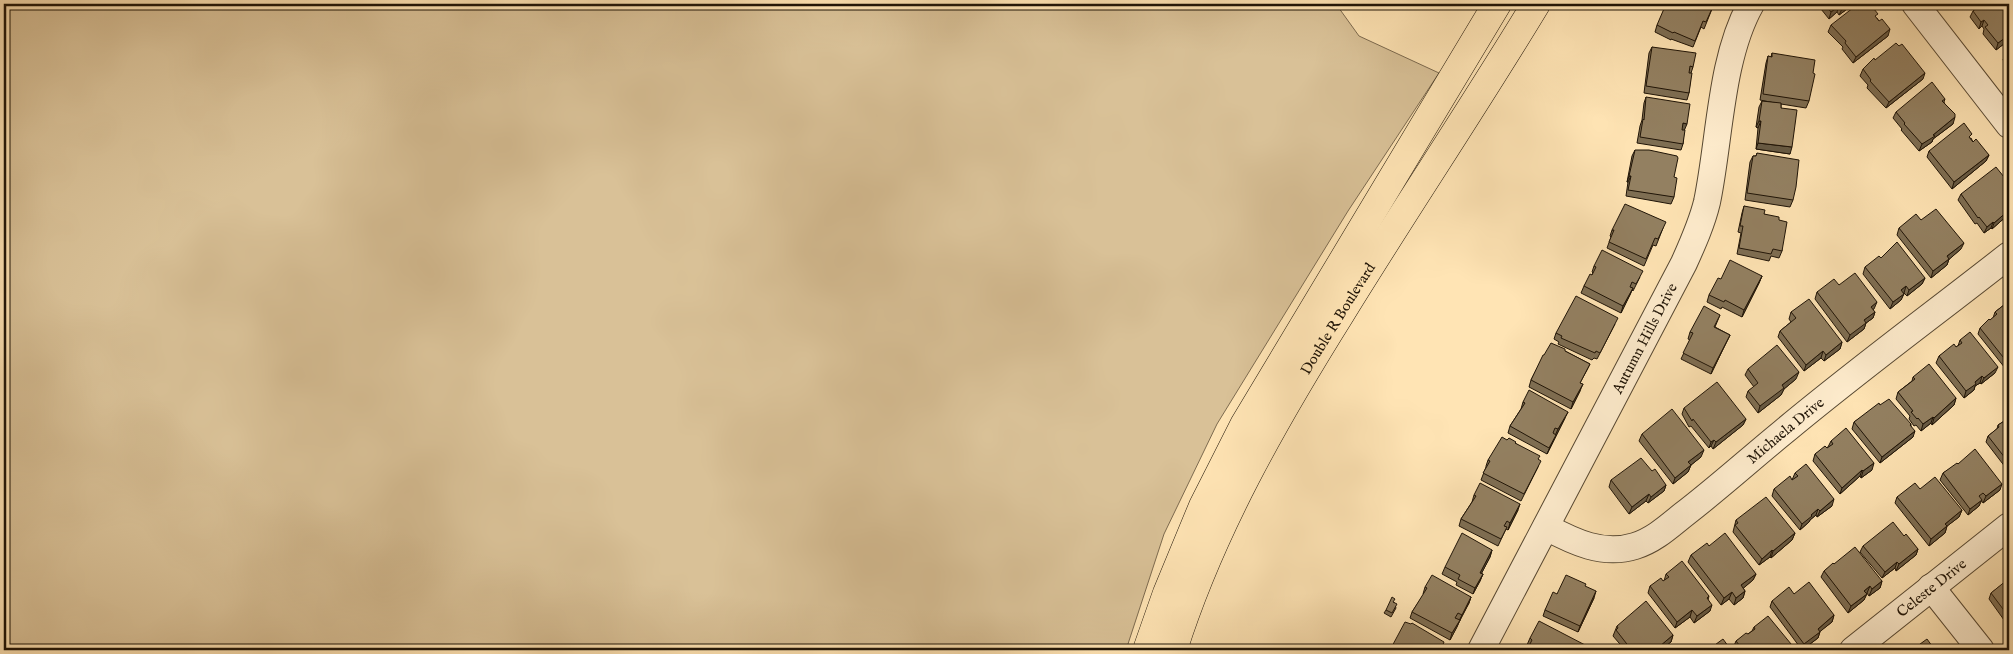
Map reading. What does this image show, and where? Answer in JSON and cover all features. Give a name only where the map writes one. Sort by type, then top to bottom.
[{"type":"main road","name":"Double R Boulevard","points":[[1147,650],[1167,593],[1199,516],[1244,425],[1497,4]]},
{"type":"main road","name":"Double R Boulevard","points":[[1173,650],[1193,594],[1232,504],[1273,426],[1308,365],[1390,233],[1536,4]]},
{"type":"street","name":"Autumn Hills Drive","points":[[1481,650],[1684,263],[1696,236],[1706,203],[1727,74],[1735,42],[1750,4]]},
{"type":"street","points":[[1915,4],[2009,125]]},
{"type":"street","name":"Michaela Drive","points":[[1546,527],[1575,542],[1594,548],[1612,550],[1635,546],[1654,538],[1713,492],[1784,432],[2009,255]]},
{"type":"street","name":"Celeste Drive","points":[[1853,650],[2009,526]]},
{"type":"street","points":[[1931,587],[1981,650]]},
{"type":"shaded area","points":[[4,4],[1336,4],[1359,36],[1439,73],[1348,211],[1217,424],[1164,534],[1126,650],[4,650]]},
{"type":"building","points":[[1666,4],[1714,4],[1706,22],[1703,21],[1695,41],[1657,25]]},
{"type":"building","points":[[1824,4],[1848,4],[1842,9],[1839,6],[1831,12]]},
{"type":"building","points":[[1858,4],[1870,4],[1878,14],[1875,16],[1879,21],[1882,19],[1890,29],[1856,57],[1845,43],[1846,41],[1831,25]]},
{"type":"building","points":[[1982,4],[2009,4],[2009,35],[1998,43],[1985,27],[1988,25],[1984,20],[1981,22],[1973,11]]},
{"type":"building","points":[[1896,43],[1899,46],[1902,44],[1925,73],[1889,102],[1870,81],[1863,69],[1874,58],[1875,60]]},
{"type":"building","points":[[1652,47],[1696,53],[1693,67],[1690,66],[1689,73],[1692,73],[1689,93],[1646,86]]},
{"type":"building","points":[[1772,53],[1815,60],[1813,73],[1815,74],[1809,101],[1763,94],[1768,56],[1772,57]]},
{"type":"building","points":[[1932,82],[1945,99],[1942,101],[1955,114],[1955,117],[1933,135],[1935,136],[1922,144],[1896,112]]},
{"type":"building","points":[[1646,97],[1690,104],[1687,124],[1683,123],[1682,130],[1685,130],[1683,144],[1640,137]]},
{"type":"building","points":[[1762,101],[1781,103],[1781,108],[1797,110],[1792,147],[1758,143]]},
{"type":"building","points":[[1964,123],[1972,134],[1969,137],[1973,142],[1976,139],[1989,155],[1954,182],[1929,151]]},
{"type":"building","points":[[1635,150],[1649,150],[1677,156],[1674,177],[1677,178],[1674,197],[1628,190]]},
{"type":"building","points":[[1757,153],[1799,160],[1793,200],[1747,193],[1753,156],[1756,156]]},
{"type":"building","points":[[1996,167],[2008,182],[2005,184],[2009,190],[2009,210],[1987,227],[1961,194]]},
{"type":"building","points":[[1625,204],[1666,222],[1658,239],[1655,238],[1646,259],[1609,242],[1614,230],[1612,230]]},
{"type":"building","points":[[1744,206],[1765,210],[1764,214],[1779,217],[1779,220],[1787,222],[1782,251],[1773,249],[1771,254],[1739,248],[1743,226],[1740,226]]},
{"type":"building","points":[[1936,209],[1964,243],[1947,256],[1949,259],[1933,271],[1899,228],[1916,214],[1921,220]]},
{"type":"building","points":[[1897,242],[1925,278],[1909,290],[1906,286],[1901,290],[1904,294],[1893,302],[1865,267],[1879,256],[1881,258]]},
{"type":"building","points":[[1602,250],[1643,271],[1636,284],[1632,282],[1630,287],[1633,288],[1623,306],[1584,286],[1596,267],[1594,266]]},
{"type":"building","points":[[1730,260],[1762,276],[1744,310],[1725,300],[1724,302],[1709,295],[1718,278],[1721,279]]},
{"type":"building","points":[[1855,273],[1877,302],[1871,307],[1875,312],[1864,320],[1866,323],[1850,335],[1817,292],[1834,279],[1839,285]]},
{"type":"building","points":[[1576,296],[1618,318],[1600,353],[1596,351],[1595,353],[1561,338],[1562,336],[1556,333]]},
{"type":"building","points":[[1809,299],[1842,342],[1826,355],[1823,351],[1806,365],[1780,331],[1796,318],[1791,312]]},
{"type":"building","points":[[2009,301],[2009,360],[2007,362],[1980,328]]},
{"type":"building","points":[[1704,306],[1720,315],[1714,327],[1730,335],[1713,368],[1683,353],[1693,333],[1690,332]]},
{"type":"building","points":[[1970,332],[1998,367],[1984,378],[1982,376],[1975,382],[1976,384],[1966,391],[1939,356],[1954,344],[1956,347],[1962,343],[1960,340]]},
{"type":"building","points":[[1551,343],[1590,364],[1580,383],[1583,384],[1573,402],[1531,380]]},
{"type":"building","points":[[1777,345],[1799,372],[1782,385],[1784,388],[1760,406],[1748,391],[1758,383],[1748,369]]},
{"type":"building","points":[[1929,364],[1956,398],[1934,418],[1923,424],[1911,412],[1913,411],[1898,392],[1915,379],[1913,377]]},
{"type":"building","points":[[1717,382],[1746,419],[1716,442],[1714,440],[1711,442],[1693,419],[1692,421],[1684,408]]},
{"type":"building","points":[[1529,390],[1568,412],[1558,429],[1555,428],[1553,433],[1556,435],[1549,448],[1510,426],[1525,403],[1523,402]]},
{"type":"building","points":[[1889,399],[1915,431],[1882,457],[1854,422],[1879,403],[1880,405]]},
{"type":"building","points":[[1672,409],[1704,450],[1688,462],[1691,465],[1675,478],[1642,434]]},
{"type":"building","points":[[2009,418],[2009,463],[1988,436],[1999,427],[1998,425]]},
{"type":"building","points":[[1846,428],[1874,463],[1862,470],[1842,488],[1815,454],[1825,446],[1827,448],[1833,444],[1831,441]]},
{"type":"building","points":[[1502,437],[1507,440],[1509,438],[1540,456],[1538,459],[1541,461],[1524,494],[1483,473],[1490,461],[1488,460]]},
{"type":"building","points":[[1975,449],[2002,484],[1986,496],[1983,493],[1979,496],[1982,500],[1970,509],[1943,473],[1958,464]]},
{"type":"building","points":[[1641,458],[1652,471],[1655,469],[1666,485],[1651,497],[1649,494],[1632,507],[1611,480]]},
{"type":"building","points":[[1806,464],[1834,499],[1820,511],[1818,509],[1802,524],[1774,489],[1790,476],[1792,480],[1798,476],[1795,473]]},
{"type":"building","points":[[1935,477],[1962,510],[1931,539],[1897,497],[1915,483],[1920,489]]},
{"type":"building","points":[[1480,483],[1520,504],[1510,523],[1507,521],[1504,526],[1507,527],[1501,539],[1461,519],[1476,496],[1474,495]]},
{"type":"building","points":[[1766,497],[1795,533],[1762,559],[1735,525],[1738,523],[1736,520]]},
{"type":"building","points":[[1893,522],[1918,549],[1885,572],[1863,546]]},
{"type":"building","points":[[1462,533],[1492,550],[1480,573],[1483,574],[1475,588],[1458,579],[1460,575],[1445,567]]},
{"type":"building","points":[[1725,533],[1756,574],[1741,585],[1745,591],[1736,598],[1732,592],[1724,598],[1691,555],[1707,543],[1709,546]]},
{"type":"building","points":[[1855,547],[1882,581],[1872,589],[1870,586],[1864,591],[1867,594],[1851,606],[1824,571]]},
{"type":"building","points":[[1682,561],[1709,596],[1707,598],[1712,605],[1697,616],[1692,610],[1677,622],[1650,586],[1661,578],[1663,581],[1669,577],[1666,574]]},
{"type":"building","points":[[2009,574],[2009,617],[1991,593],[2007,580],[2006,577]]},
{"type":"building","points":[[1432,575],[1471,597],[1462,615],[1458,613],[1455,618],[1460,620],[1452,633],[1412,612],[1427,588],[1425,587]]},
{"type":"building","points":[[1566,575],[1596,591],[1580,626],[1545,610],[1553,592],[1557,594]]},
{"type":"building","points":[[1809,582],[1834,615],[1818,629],[1820,632],[1804,644],[1772,601],[1789,587],[1794,594]]},
{"type":"building","points":[[1392,597],[1395,599],[1393,602],[1397,604],[1392,613],[1386,610]]},
{"type":"building","points":[[1646,601],[1673,635],[1660,646],[1663,650],[1630,650],[1616,630],[1617,626]]},
{"type":"building","points":[[1768,616],[1796,650],[1743,650],[1736,641],[1755,629],[1754,627]]},
{"type":"building","points":[[1539,621],[1587,646],[1584,650],[1527,650],[1532,640],[1530,638]]},
{"type":"building","points":[[1405,622],[1412,623],[1444,642],[1441,650],[1390,650]]},
{"type":"building","points":[[1723,639],[1731,650],[1708,650]]},
{"type":"building","points":[[1927,639],[1935,650],[1918,650],[1916,647]]}]
